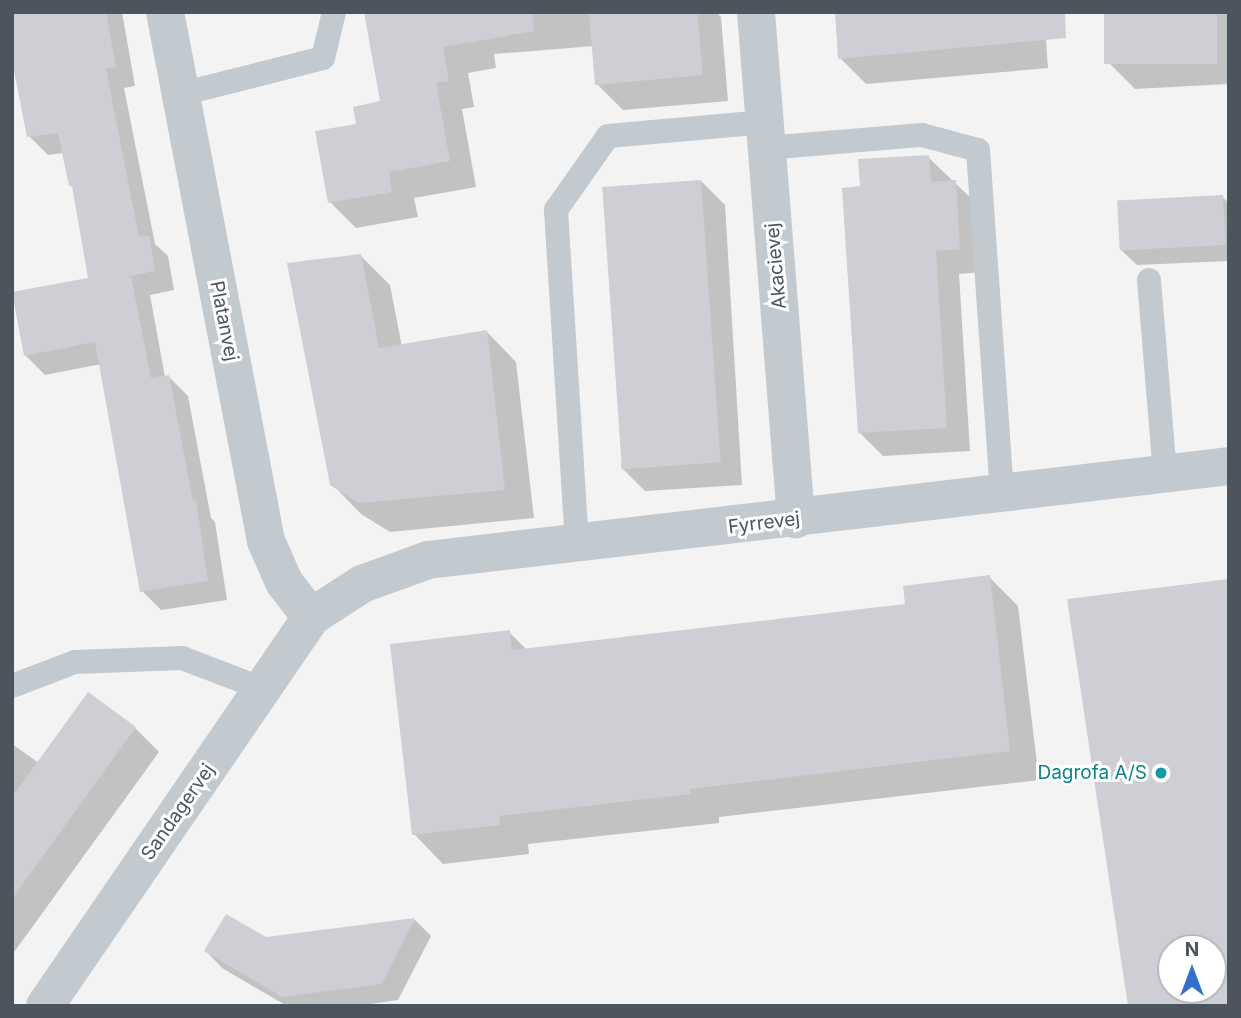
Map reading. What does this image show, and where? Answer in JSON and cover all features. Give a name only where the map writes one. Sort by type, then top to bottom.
[{"type":"street","name":"Platanvej","points":[[165,12],[266,541],[284,582],[312,617]]},
{"type":"street","name":"Akacievej","points":[[756,12],[796,519]]},
{"type":"street","name":"Fyrrevej","points":[[312,617],[362,583],[428,560],[796,519],[1229,466]]},
{"type":"street","name":"Sandagervej","points":[[45,1006],[312,617]]},
{"type":"lane","points":[[181,94],[323,58],[334,12]]},
{"type":"lane","points":[[577,544],[556,210],[608,136],[922,135],[978,150],[1002,494]]},
{"type":"lane","points":[[1149,280],[1165,474]]},
{"type":"lane","points":[[12,686],[75,662],[182,658],[263,689]]},
{"type":"building","points":[[12,12],[106,12],[116,67],[106,69],[139,237],[149,235],[155,271],[131,276],[151,378],[169,375],[193,501],[196,500],[208,581],[140,592],[95,342],[24,356],[12,292],[88,278],[72,186],[69,186],[58,133],[27,137],[12,61]]},
{"type":"building","points":[[364,12],[532,12],[534,31],[443,47],[449,81],[436,83],[450,161],[389,172],[392,192],[328,203],[315,131],[356,124],[353,107],[380,101]]},
{"type":"building","points":[[589,12],[697,12],[703,75],[595,85]]},
{"type":"building","points":[[835,12],[1065,12],[1066,38],[838,59]]},
{"type":"building","points":[[1104,12],[1217,12],[1217,64],[1104,64]]},
{"type":"building","points":[[929,155],[931,182],[956,180],[960,249],[936,251],[947,428],[858,433],[842,188],[860,186],[858,159]]},
{"type":"building","points":[[701,180],[721,462],[622,469],[602,187]]},
{"type":"building","points":[[1223,195],[1226,245],[1120,250],[1117,201]]},
{"type":"building","points":[[361,254],[379,348],[487,330],[505,490],[359,503],[330,485],[287,263]]},
{"type":"building","points":[[990,575],[1010,751],[690,789],[691,794],[499,816],[500,825],[412,835],[390,644],[510,630],[512,650],[905,604],[903,586]]},
{"type":"building","name":"Dagrofa A/S","points":[[1229,579],[1229,1006],[1128,1006],[1067,599]]},
{"type":"building","points":[[88,692],[136,727],[12,899],[12,797]]},
{"type":"building","points":[[226,914],[266,937],[415,918],[382,984],[282,997],[204,951]]},
{"type":"place","name":"Dagrofa A/S","points":[[1161,773]]}]
